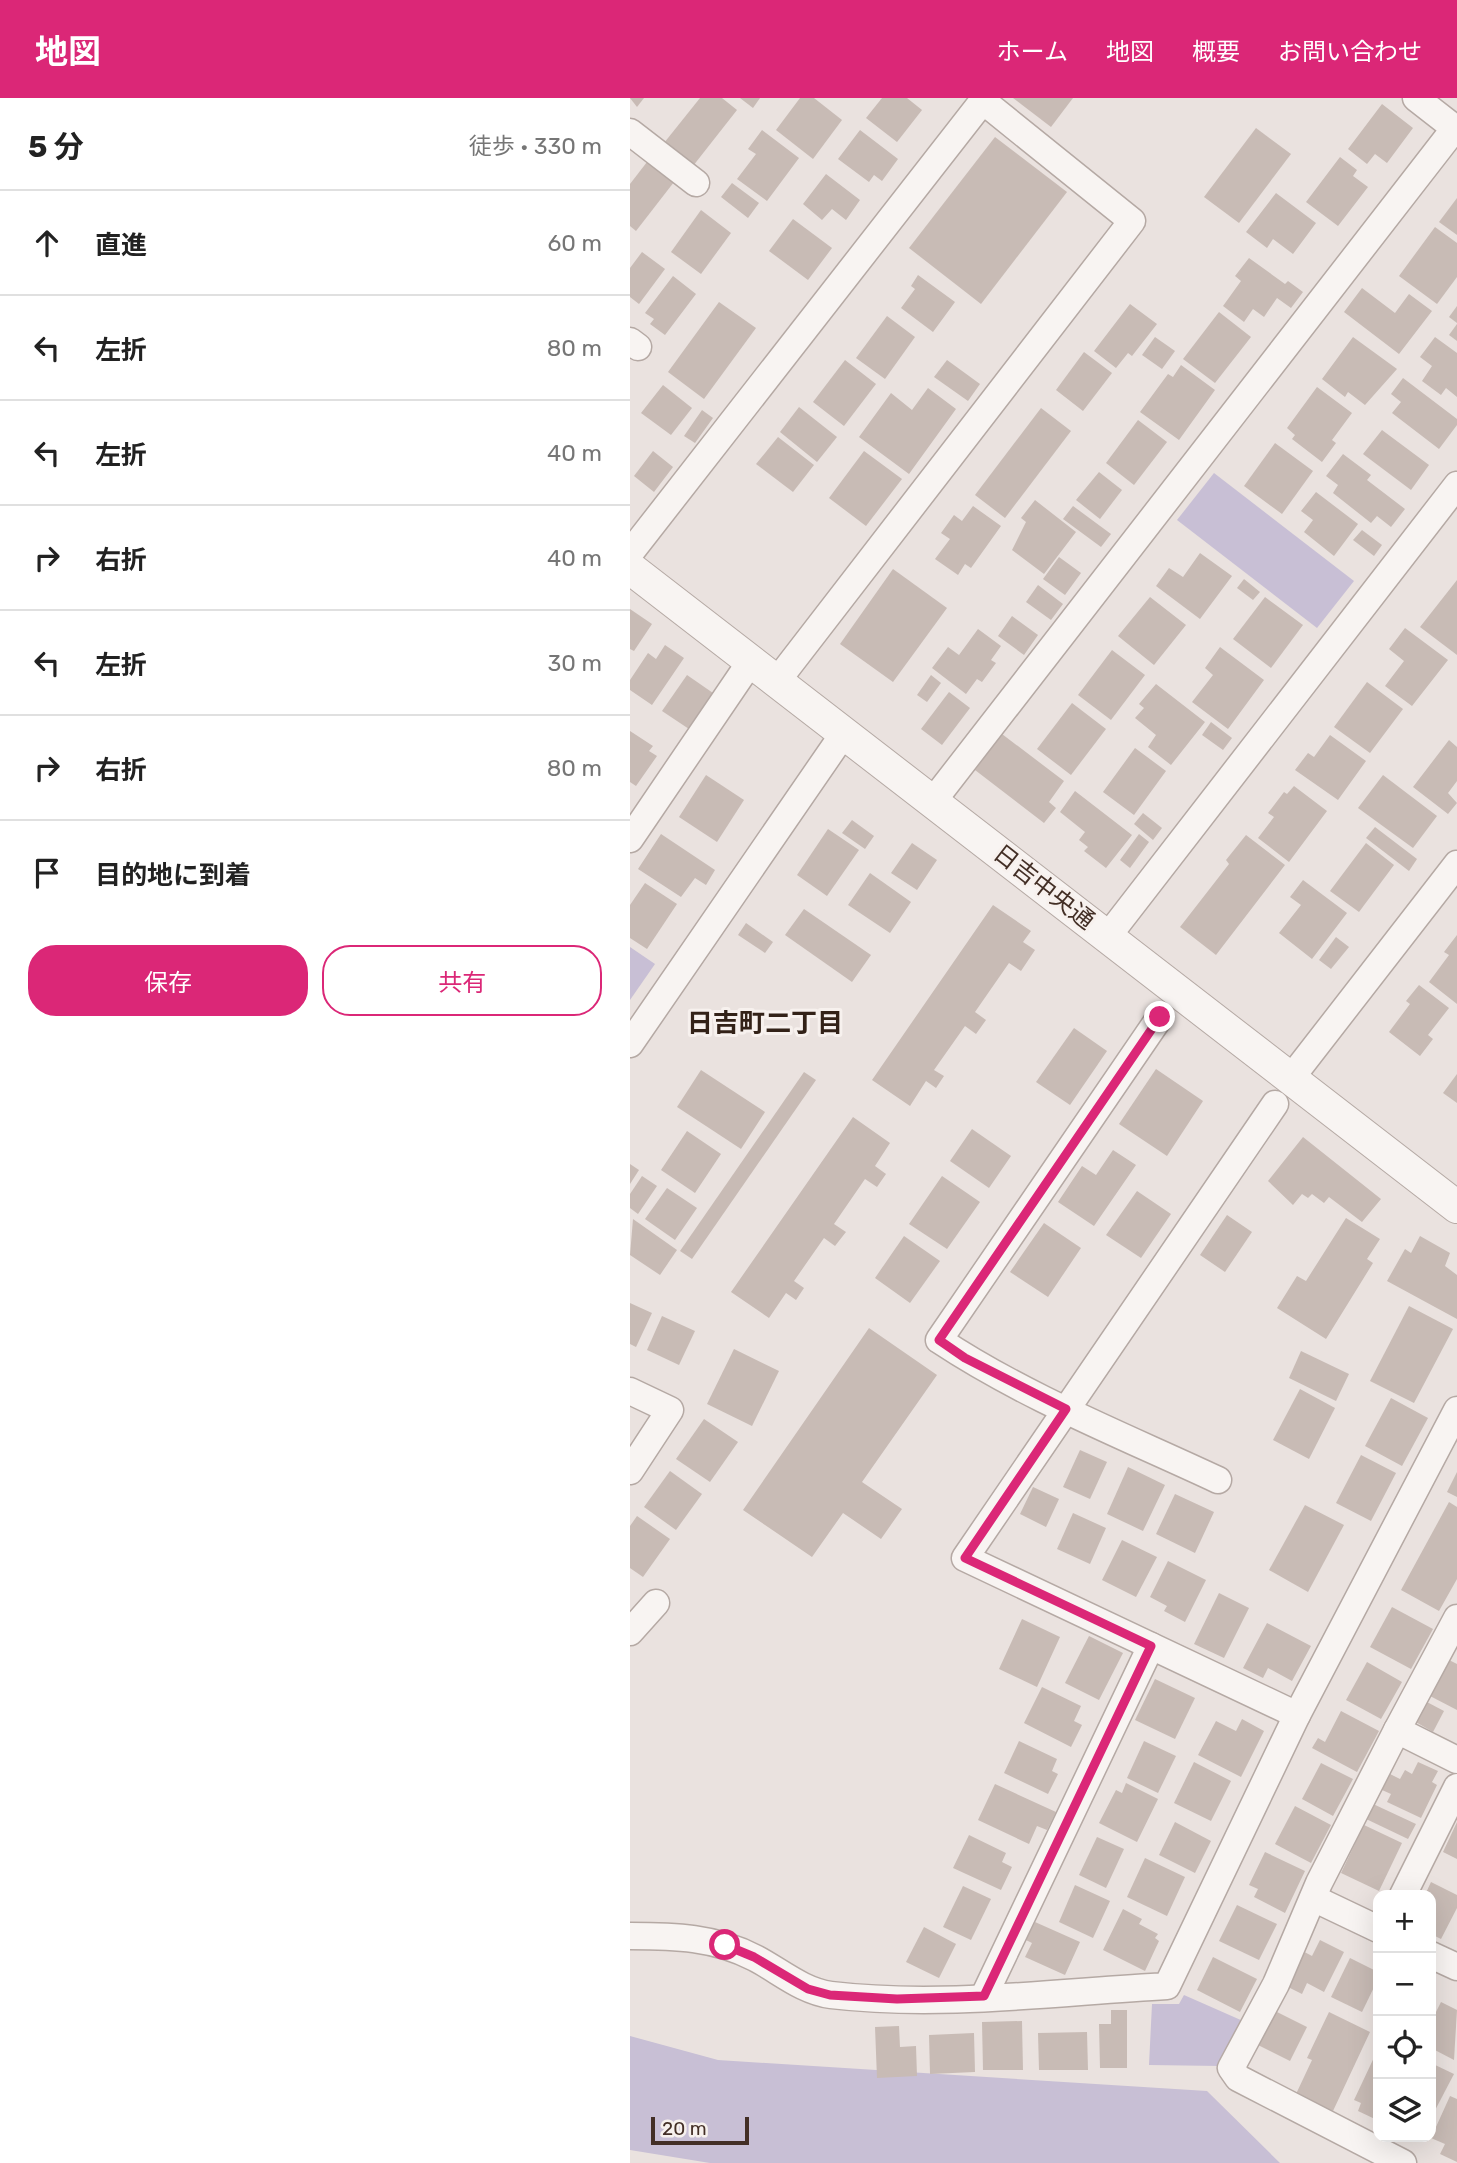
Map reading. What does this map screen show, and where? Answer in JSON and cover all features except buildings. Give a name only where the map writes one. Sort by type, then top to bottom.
[{"type":"street","points":[[933,801],[1456,129],[1416,98]]},
{"type":"street","points":[[630,553],[984,99],[1132,221],[777,681]]},
{"type":"street","points":[[630,132],[696,183]]},
{"type":"street","points":[[1108,936],[1457,485]]},
{"type":"street","name":"日吉中央通","points":[[630,568],[1108,936],[1283,1091],[1457,1207]]},
{"type":"street","points":[[630,839],[751,661]]},
{"type":"street","points":[[630,1044],[844,733]]},
{"type":"street","points":[[1297,1715],[965,1558],[1283,1091],[1457,864]]},
{"type":"street","points":[[1160,1017],[939,1340],[965,1358],[1066,1409],[1218,1479]]},
{"type":"street","points":[[630,1391],[670,1410],[630,1471]]},
{"type":"street","points":[[630,1936],[677,1936],[725,1945],[754,1957],[808,1989],[830,1995],[897,1999],[1167,1986],[1297,1715],[1457,1410]]},
{"type":"street","points":[[630,1632],[656,1603]]},
{"type":"street","points":[[1403,2163],[1238,2078],[1231,2068],[1276,1984],[1313,1898],[1397,1730],[1457,1618]]},
{"type":"street","points":[[984,1996],[1151,1646]]},
{"type":"street","points":[[1397,1730],[1457,1760]]},
{"type":"street","points":[[1406,1890],[1457,1787]]},
{"type":"street","points":[[1313,1898],[1373,1927]]},
{"type":"street","points":[[1436,1957],[1457,1967]]},
{"type":"shaded area","points":[[1214,473],[1354,581],[1317,628],[1177,520]]},
{"type":"shaded area","points":[[630,947],[655,964],[630,1000]]},
{"type":"shaded area","points":[[1184,1995],[1243,2021],[1221,2066],[1149,2065],[1152,2004],[1179,2004]]},
{"type":"shaded area","points":[[630,2036],[718,2060],[1207,2091],[1280,2163],[710,2163],[630,2150]]},
{"type":"district","name":"日吉町二丁目","points":[[765,1023]]},
{"type":"route","points":[[725,1945],[754,1957],[808,1989],[830,1995],[897,1999],[984,1996],[1151,1646],[965,1558],[1066,1409],[965,1358],[939,1340],[1160,1017]]}]
